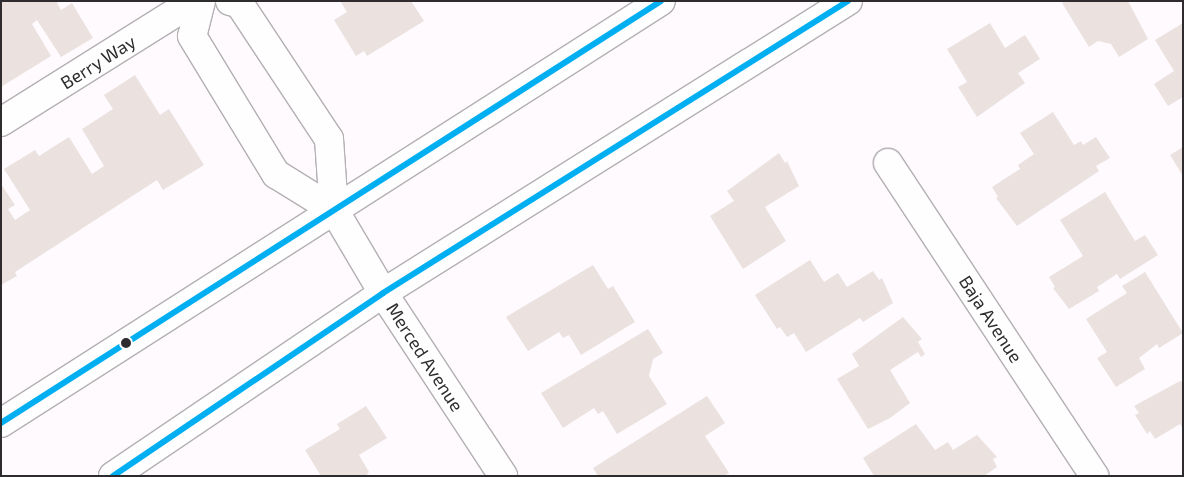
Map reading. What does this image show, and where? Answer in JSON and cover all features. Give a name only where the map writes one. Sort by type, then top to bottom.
[{"type":"main road","name":"Berry Way","points":[[1,122],[194,1]]},
{"type":"main road","name":"Merced Avenue","points":[[201,1],[192,36],[276,174],[334,210]]},
{"type":"main road","name":"Merced Avenue","points":[[230,1],[239,3],[329,139],[334,210],[383,293],[503,476]]},
{"type":"main road","points":[[1,423],[661,1]]},
{"type":"main road","points":[[113,476],[383,293],[848,1]]},
{"type":"main road","name":"Baja Avenue","points":[[888,163],[1094,476]]},
{"type":"building","points":[[1,1],[60,1],[57,3],[61,10],[72,3],[93,38],[61,57],[37,20],[32,24],[51,56],[1,87]]},
{"type":"building","points":[[340,1],[411,1],[424,21],[367,56],[364,51],[356,56],[334,20],[347,12]]},
{"type":"building","points":[[1065,1],[1128,1],[1148,39],[1119,57],[1111,44],[1098,41],[1089,47],[1062,3]]},
{"type":"building","points":[[990,23],[1005,48],[1025,35],[1040,59],[1018,73],[1025,83],[977,117],[958,87],[967,82],[947,49]]},
{"type":"building","points":[[1183,23],[1183,97],[1168,106],[1154,84],[1174,71],[1155,40]]},
{"type":"building","points":[[135,75],[160,115],[169,109],[204,165],[163,190],[157,180],[15,272],[17,276],[1,285],[1,184],[15,205],[8,209],[15,220],[30,210],[4,169],[35,150],[39,156],[69,137],[92,174],[104,166],[82,129],[113,109],[104,95]]},
{"type":"building","points":[[1053,112],[1074,145],[1081,141],[1083,145],[1096,137],[1110,158],[1096,166],[1099,171],[1017,226],[996,198],[998,197],[992,187],[1020,169],[1018,165],[1034,154],[1020,133]]},
{"type":"building","points":[[1183,147],[1183,176],[1170,155]]},
{"type":"building","points":[[779,153],[785,163],[787,161],[799,186],[765,207],[786,241],[743,269],[710,216],[734,201],[727,191]]},
{"type":"building","points":[[1105,192],[1135,241],[1145,235],[1158,255],[1120,279],[1117,274],[1097,287],[1099,291],[1069,309],[1053,288],[1055,287],[1049,277],[1083,256],[1060,220]]},
{"type":"building","points":[[810,260],[824,282],[838,273],[847,287],[873,271],[879,280],[882,278],[893,303],[863,322],[860,318],[806,352],[794,333],[787,337],[780,327],[777,329],[755,295]]},
{"type":"building","points":[[593,265],[608,289],[613,286],[635,322],[581,355],[569,335],[563,338],[559,332],[528,351],[506,317]]},
{"type":"building","points":[[1145,272],[1183,333],[1159,348],[1157,344],[1139,358],[1145,369],[1116,387],[1097,358],[1107,352],[1086,319],[1127,293],[1122,286]]},
{"type":"building","points":[[903,317],[922,339],[918,342],[925,354],[921,357],[918,352],[890,370],[910,403],[890,418],[868,429],[837,379],[859,366],[852,354]]},
{"type":"building","points":[[648,329],[663,353],[653,359],[649,376],[667,404],[617,434],[603,411],[598,414],[594,408],[563,428],[541,393]]},
{"type":"building","points":[[1180,381],[1183,382],[1183,429],[1180,424],[1155,439],[1150,431],[1147,434],[1135,415],[1139,413],[1134,406]]},
{"type":"building","points":[[707,396],[725,423],[705,436],[729,473],[724,476],[598,476],[593,468]]},
{"type":"building","points":[[366,406],[387,438],[359,455],[369,472],[366,476],[321,476],[305,450],[340,429],[337,424]]},
{"type":"building","points":[[916,424],[935,450],[948,442],[953,450],[977,435],[997,457],[993,459],[997,467],[984,476],[874,476],[863,458]]},
{"type":"transit line","points":[[1,423],[661,1]]},
{"type":"transit line","points":[[113,476],[383,293],[848,1]]}]
